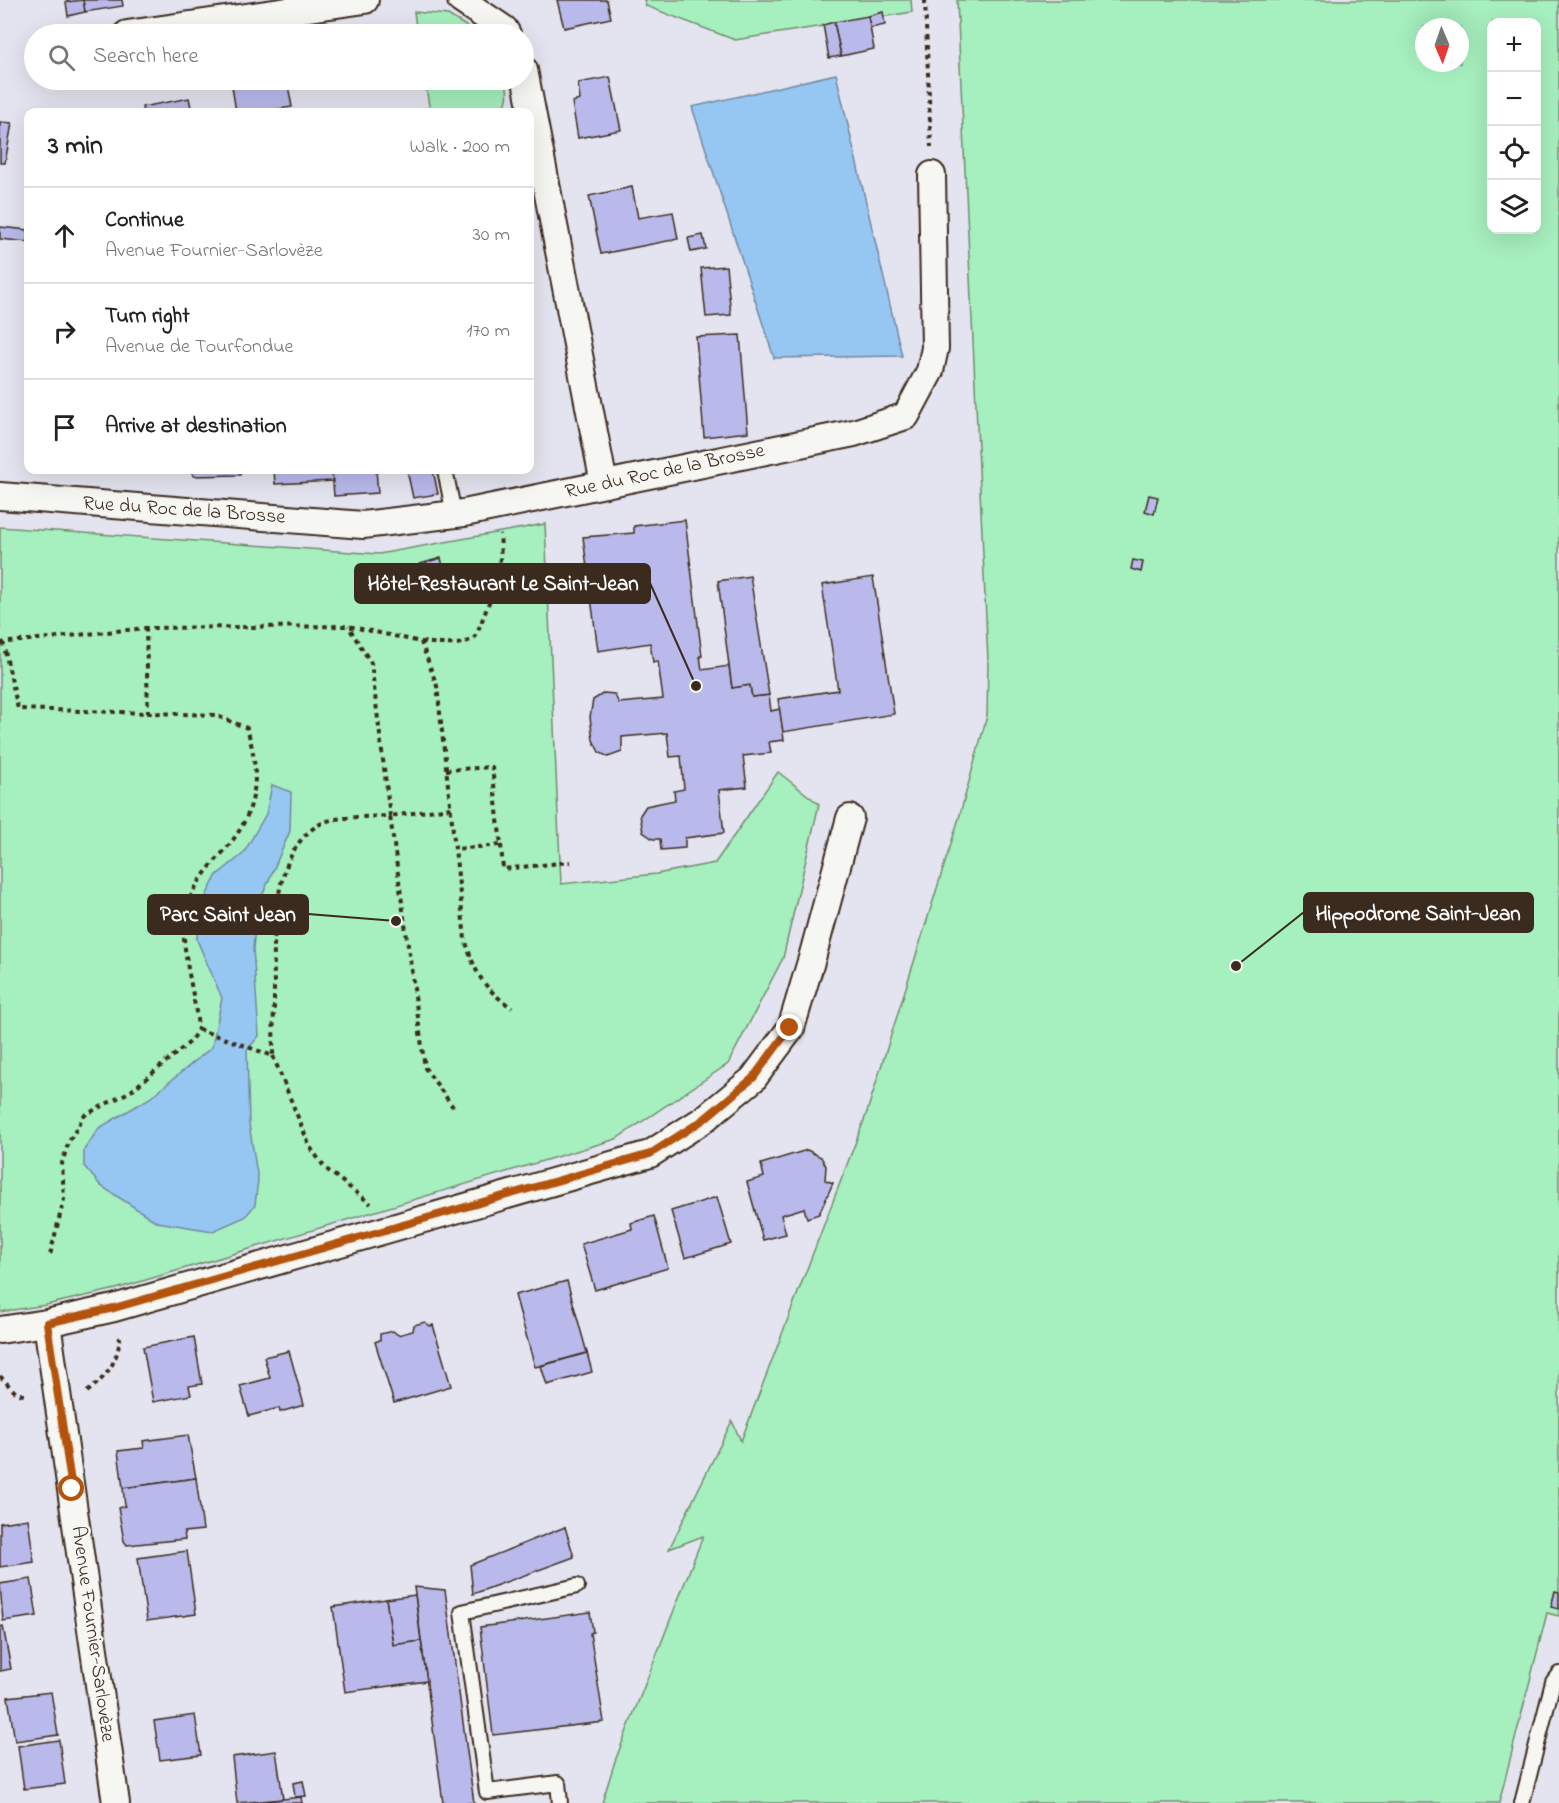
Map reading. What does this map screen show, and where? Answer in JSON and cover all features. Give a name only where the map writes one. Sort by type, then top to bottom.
[{"type":"street","points":[[197,24],[365,0]]},
{"type":"street","points":[[461,0],[497,24]]},
{"type":"street","points":[[527,90],[529,108]]},
{"type":"street","points":[[534,147],[604,484]]},
{"type":"street","name":"Rue du Roc de la Brosse","points":[[0,496],[363,525],[454,514],[496,506],[854,433],[906,416],[930,371],[935,348],[932,175]]},
{"type":"street","points":[[0,1330],[47,1323],[125,1305],[650,1154],[703,1120],[753,1078],[790,1028],[812,958],[850,818]]},
{"type":"street","name":"Avenue Fournier-Sarlovèze","points":[[47,1323],[116,1803]]},
{"type":"lane","points":[[446,474],[454,514]]},
{"type":"lane","points":[[560,1803],[558,1783],[487,1792],[462,1612],[577,1586]]},
{"type":"lane","points":[[1522,1803],[1553,1682],[1559,1674]]},
{"type":"path","points":[[925,0],[932,175]]},
{"type":"path","points":[[50,1255],[64,1199],[62,1163],[69,1141],[85,1115],[131,1091],[190,1042],[198,1029],[183,934],[185,912],[199,878],[230,844],[245,819],[256,787],[255,757],[247,728],[215,715],[18,709],[2,642],[146,628],[348,626],[421,642],[468,643],[476,636],[499,574],[503,556],[496,506]]},
{"type":"path","points":[[348,626],[371,663],[425,1068],[453,1107]]},
{"type":"path","points":[[146,628],[148,713]]},
{"type":"path","points":[[421,642],[437,687],[465,939],[474,970],[490,993],[512,1008]]},
{"type":"path","points":[[446,770],[492,767],[503,869],[570,862]]},
{"type":"path","points":[[381,1212],[325,1168],[310,1147],[273,1056],[272,948],[277,906],[291,856],[301,840],[324,821],[451,808]]},
{"type":"path","points":[[455,849],[501,845]]},
{"type":"path","points":[[198,1029],[273,1056]]},
{"type":"green space","points":[[644,0],[911,0],[912,12],[735,40],[646,6]]},
{"type":"green space","points":[[957,0],[1559,0],[1559,1616],[1547,1613],[1499,1803],[602,1803],[615,1761],[703,1536],[669,1549],[732,1421],[741,1441],[866,1115],[959,818],[987,716],[988,661]]},
{"type":"green space","points":[[414,12],[448,15],[463,24],[416,24]]},
{"type":"green space","points":[[427,90],[507,90],[507,101],[503,108],[429,108]]},
{"type":"green space","points":[[545,524],[561,884],[656,874],[715,863],[778,772],[819,804],[783,958],[728,1064],[616,1139],[116,1289],[46,1305],[0,1312],[0,527],[379,554]]},
{"type":"water","points":[[836,74],[902,356],[774,358],[692,107]]},
{"type":"water","points":[[272,785],[291,792],[290,831],[257,908],[253,948],[259,1036],[247,1050],[249,1124],[258,1180],[255,1205],[245,1217],[213,1231],[157,1222],[101,1186],[84,1166],[84,1150],[99,1128],[150,1098],[212,1047],[222,998],[197,940],[197,913],[217,875],[243,854],[266,814]]},
{"type":"building","points":[[83,0],[122,0],[123,6],[85,12]]},
{"type":"building","points":[[83,0],[85,12],[68,16],[66,2]]},
{"type":"building","points":[[557,0],[607,0],[611,18],[564,28]]},
{"type":"building","points":[[883,12],[885,25],[870,28],[868,16]]},
{"type":"building","points":[[868,16],[874,49],[841,56],[834,22]]},
{"type":"building","points":[[834,22],[841,56],[829,58],[823,25]]},
{"type":"building","points":[[610,77],[621,130],[578,138],[572,102],[580,100],[578,83]]},
{"type":"building","points":[[233,90],[289,90],[292,107],[286,108],[235,108]]},
{"type":"building","points":[[189,98],[191,108],[142,108]]},
{"type":"building","points":[[0,122],[12,123],[5,163],[0,163]]},
{"type":"building","points":[[632,187],[638,218],[673,212],[678,239],[601,254],[589,196]]},
{"type":"building","points":[[0,227],[24,230],[24,242],[0,239]]},
{"type":"building","points":[[703,235],[706,249],[691,252],[688,238]]},
{"type":"building","points":[[726,266],[731,315],[706,317],[701,268]]},
{"type":"building","points":[[740,335],[748,432],[704,437],[696,337]]},
{"type":"building","points":[[193,474],[240,474],[240,475],[193,476]]},
{"type":"building","points":[[274,474],[332,474],[333,481],[275,484]]},
{"type":"building","points":[[332,474],[376,474],[378,493],[334,496]]},
{"type":"building","points":[[408,474],[434,474],[438,494],[413,498]]},
{"type":"building","points":[[1149,495],[1158,497],[1154,514],[1145,511]]},
{"type":"building","points":[[685,520],[702,670],[729,666],[732,688],[750,685],[752,697],[769,695],[771,711],[780,709],[784,740],[769,742],[771,753],[743,756],[747,787],[719,790],[724,833],[685,838],[685,848],[661,850],[660,839],[653,839],[643,832],[640,815],[646,806],[675,800],[674,791],[684,789],[681,756],[670,757],[667,733],[622,737],[622,752],[608,757],[599,752],[593,740],[590,717],[593,700],[604,693],[614,694],[619,703],[663,699],[658,661],[653,662],[650,643],[598,651],[583,537],[634,533],[634,526]]},
{"type":"building","points":[[441,558],[445,575],[424,581],[420,564]]},
{"type":"building","points":[[1133,560],[1143,562],[1141,572],[1131,569]]},
{"type":"building","points":[[750,576],[769,695],[752,697],[750,685],[732,688],[718,581]]},
{"type":"building","points":[[873,577],[894,714],[783,732],[778,699],[838,690],[822,585]]},
{"type":"building","points":[[807,1150],[821,1157],[826,1166],[825,1180],[833,1183],[819,1214],[807,1218],[804,1208],[781,1215],[786,1234],[763,1240],[747,1182],[764,1177],[761,1164]]},
{"type":"building","points":[[717,1197],[731,1244],[685,1258],[671,1211]]},
{"type":"building","points":[[654,1216],[668,1268],[595,1290],[581,1244],[632,1229],[631,1223]]},
{"type":"building","points":[[567,1281],[587,1353],[535,1367],[515,1295]]},
{"type":"building","points":[[425,1322],[430,1326],[433,1325],[451,1386],[394,1403],[375,1342],[380,1340],[380,1334],[393,1331],[398,1335],[413,1331],[414,1325]]},
{"type":"building","points":[[194,1337],[202,1384],[189,1386],[191,1395],[153,1402],[143,1347]]},
{"type":"building","points":[[289,1351],[304,1405],[280,1412],[279,1408],[249,1416],[240,1386],[270,1378],[264,1357]]},
{"type":"building","points":[[587,1353],[592,1372],[547,1385],[541,1366]]},
{"type":"building","points":[[188,1435],[196,1478],[123,1488],[118,1451],[144,1448],[143,1441]]},
{"type":"building","points":[[196,1478],[203,1530],[184,1532],[185,1539],[127,1545],[124,1541],[118,1508],[125,1506],[123,1488]]},
{"type":"building","points":[[28,1519],[34,1562],[0,1567],[0,1523]]},
{"type":"building","points":[[565,1527],[574,1557],[473,1594],[470,1565]]},
{"type":"building","points":[[187,1551],[196,1614],[147,1621],[138,1558]]},
{"type":"building","points":[[31,1579],[37,1616],[3,1621],[0,1584]]},
{"type":"building","points":[[414,1587],[445,1590],[474,1803],[443,1803]]},
{"type":"building","points":[[1555,1591],[1559,1592],[1559,1609],[1551,1607]]},
{"type":"building","points":[[415,1595],[421,1641],[393,1645],[386,1599]]},
{"type":"building","points":[[386,1599],[393,1645],[421,1641],[427,1681],[345,1692],[333,1607]]},
{"type":"building","points":[[590,1612],[593,1632],[590,1633],[604,1722],[493,1735],[480,1627]]},
{"type":"building","points":[[3,1626],[11,1669],[0,1671],[0,1627]]},
{"type":"building","points":[[51,1692],[58,1735],[15,1741],[8,1697]]},
{"type":"building","points":[[195,1715],[201,1755],[160,1760],[154,1721]]},
{"type":"building","points":[[59,1740],[65,1784],[24,1789],[18,1746]]},
{"type":"building","points":[[276,1751],[283,1799],[237,1803],[232,1757]]},
{"type":"building","points":[[303,1781],[306,1796],[295,1797],[293,1783]]},
{"type":"building","points":[[301,1797],[302,1803],[256,1803],[283,1799]]},
{"type":"place","name":"Hôtel-Restaurant Le Saint-Jean","points":[[696,686]]},
{"type":"place","name":"Parc Saint Jean","points":[[396,921]]},
{"type":"place","name":"Hippodrome Saint-Jean","points":[[1236,966]]},
{"type":"route","points":[[72,1489],[47,1323],[114,1308],[650,1154],[703,1120],[753,1078],[790,1028]]}]
